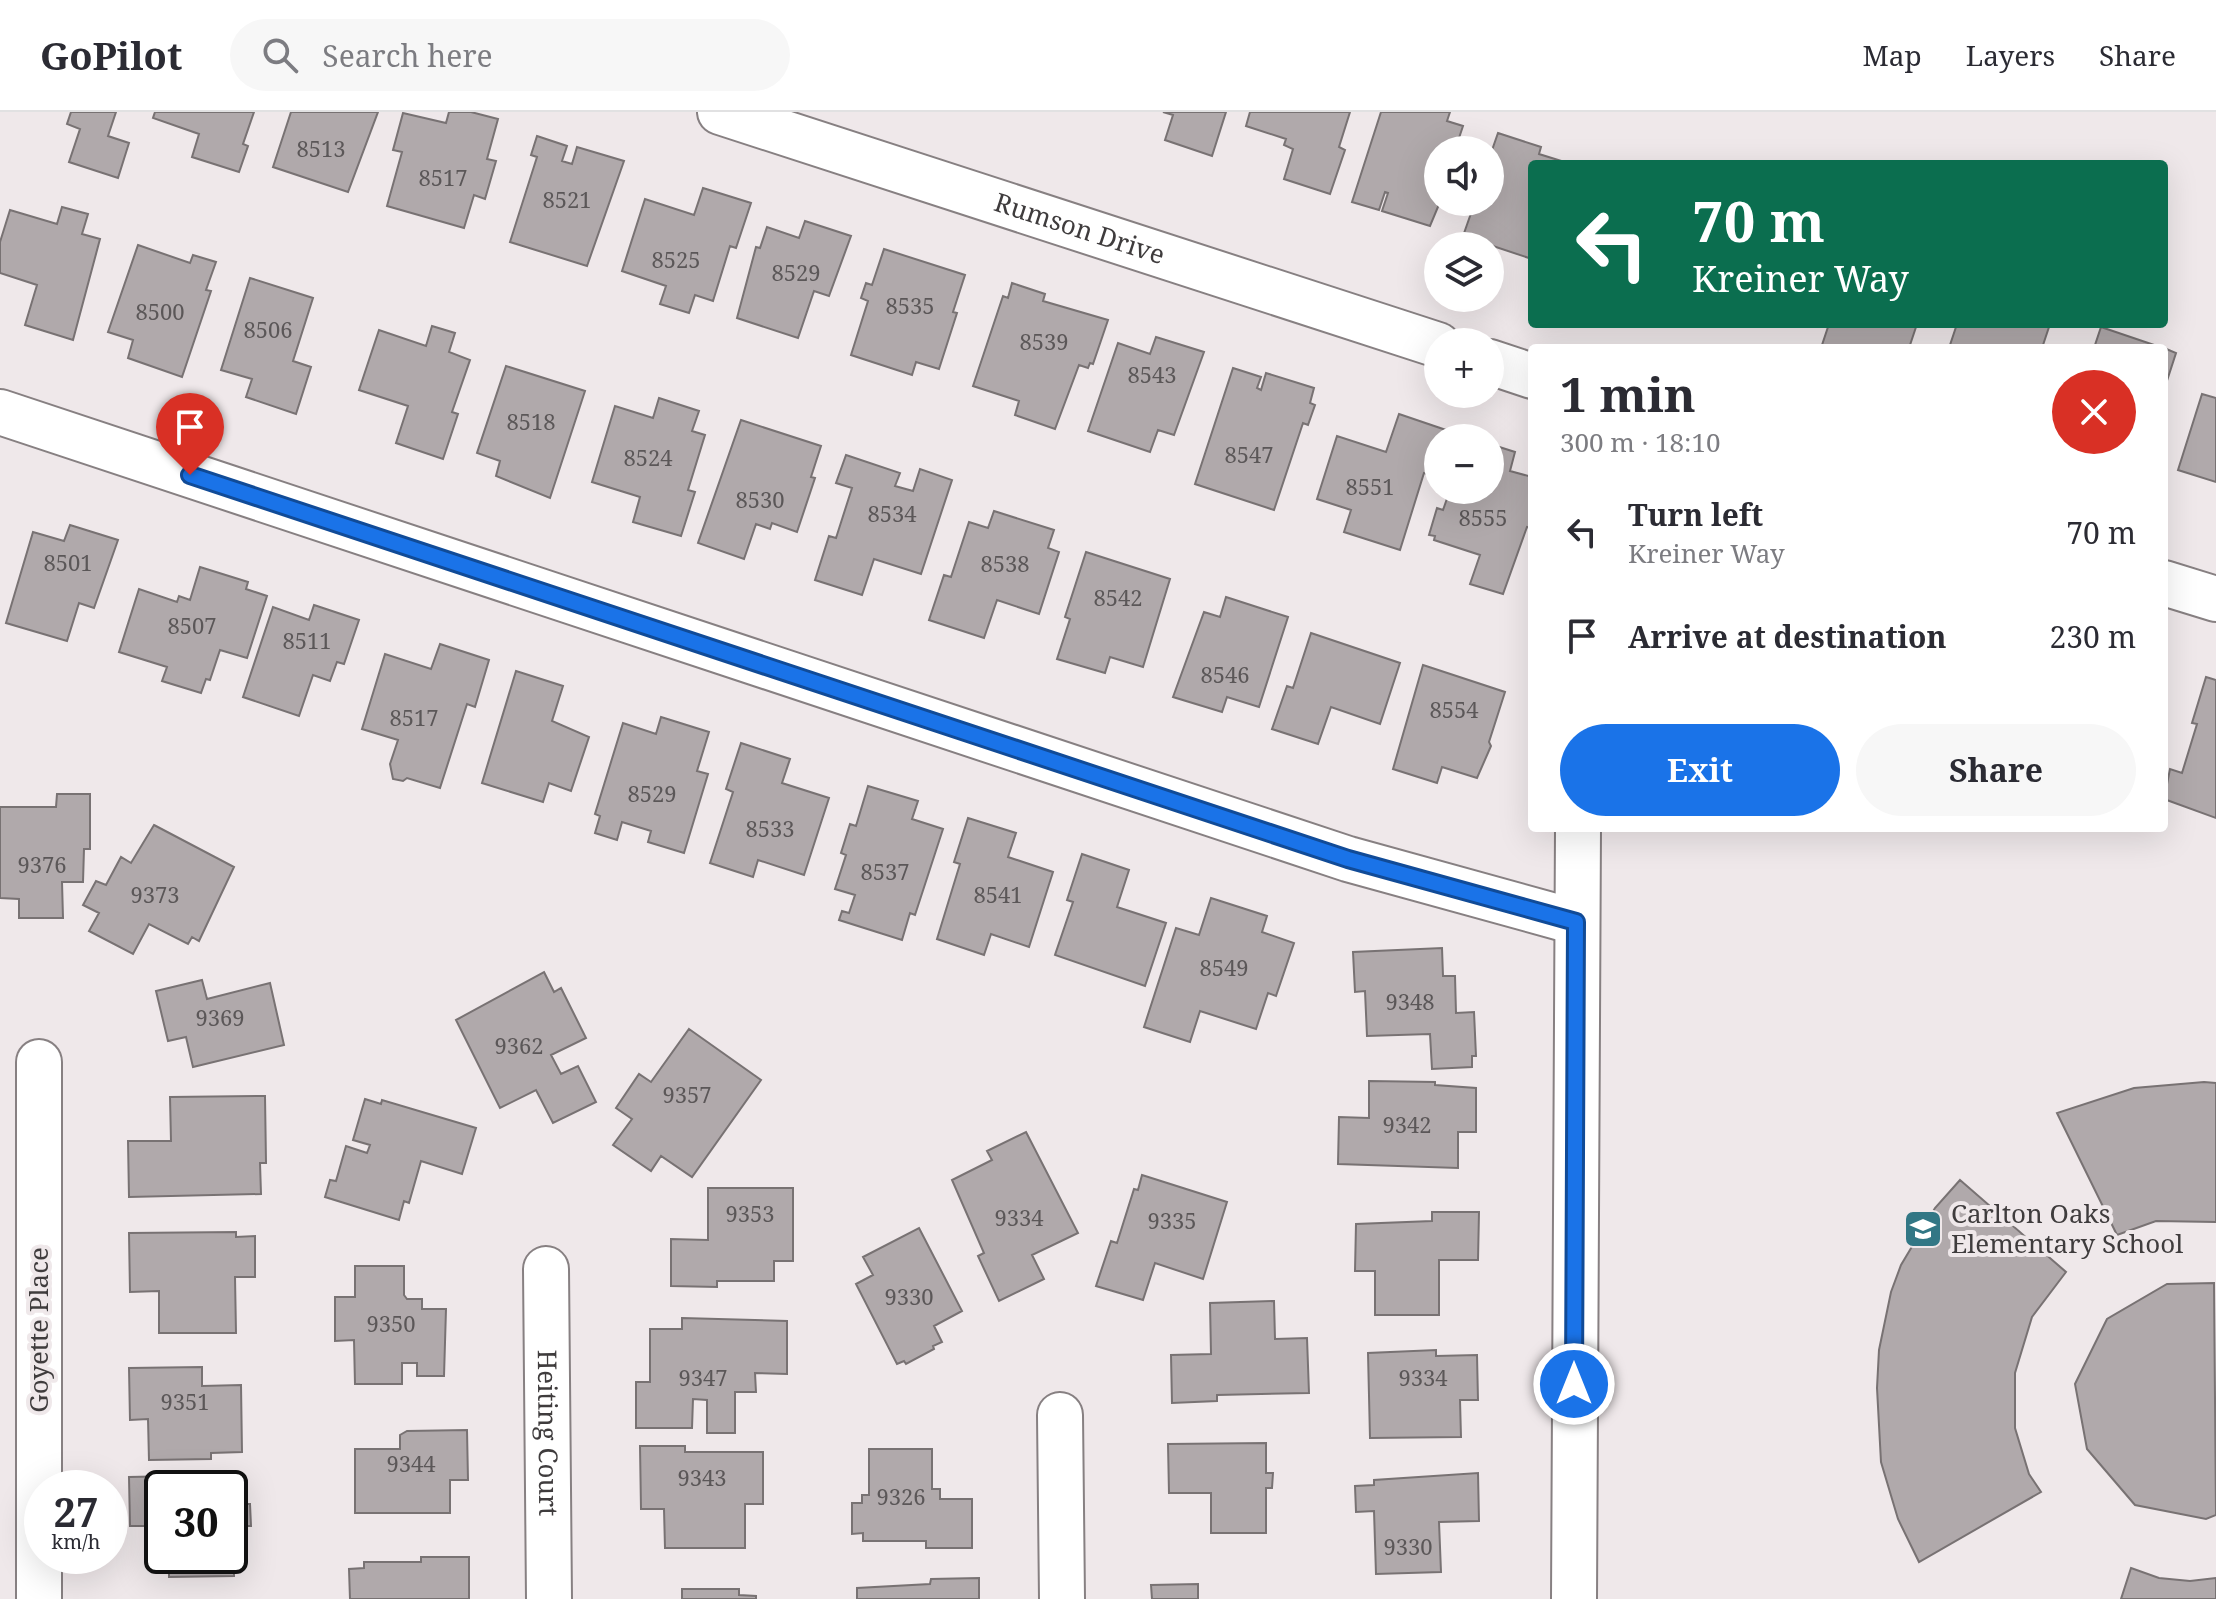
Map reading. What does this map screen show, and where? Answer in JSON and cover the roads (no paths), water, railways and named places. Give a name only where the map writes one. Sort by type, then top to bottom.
[{"type":"street","name":"Rumson Drive","points":[[720,112],[1424,340]]},
{"type":"street","points":[[1504,367],[1528,375]]},
{"type":"street","points":[[0,412],[1348,859],[1576,922]]},
{"type":"street","points":[[2168,584],[2216,599]]},
{"type":"street","points":[[1574,1599],[1578,832]]},
{"type":"street","name":"Goyette Place","points":[[39,1062],[39,1599]]},
{"type":"street","name":"Heiting Court","points":[[546,1269],[549,1599]]},
{"type":"street","points":[[1060,1415],[1062,1599]]},
{"type":"place","name":"Carlton Oaks Elementary School","points":[[1923,1229]]}]
